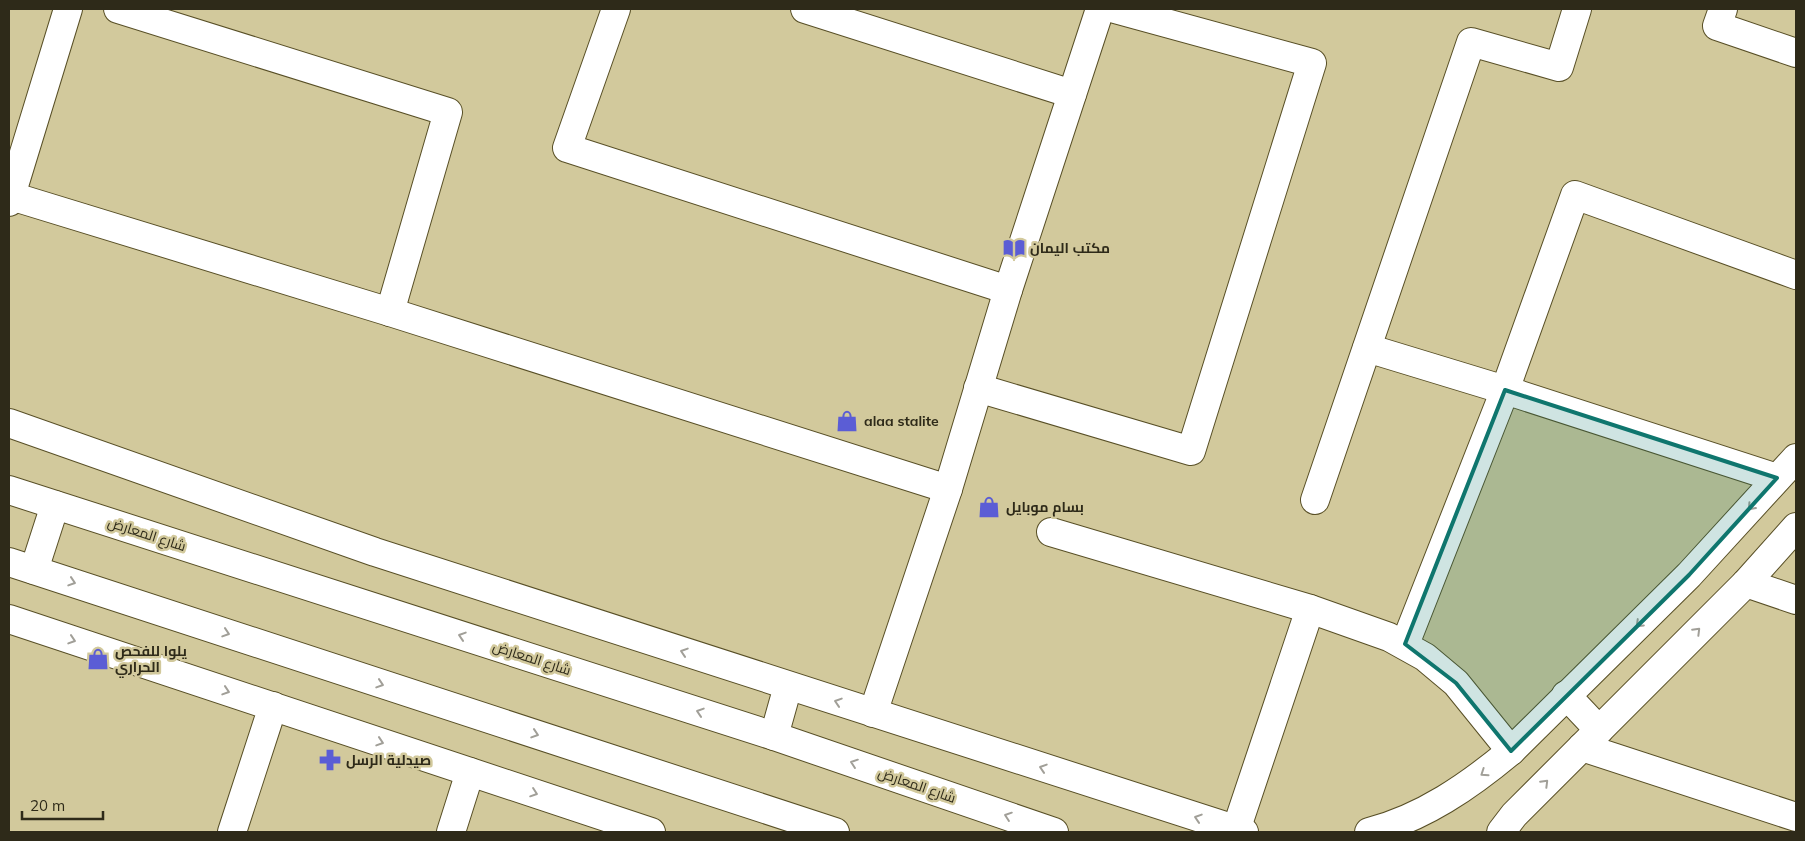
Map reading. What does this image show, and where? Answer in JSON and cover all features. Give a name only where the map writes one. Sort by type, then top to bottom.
[{"type":"street","points":[[68,9],[10,199],[390,312],[948,489]]},
{"type":"street","points":[[118,9],[448,112],[390,312]]},
{"type":"street","points":[[616,9],[567,148],[1008,290]]},
{"type":"street","points":[[806,9],[1072,94]]},
{"type":"street","points":[[873,713],[948,489],[1008,290],[1100,9]]},
{"type":"street","points":[[978,388],[1191,451],[1312,62],[1114,9]]},
{"type":"street","points":[[1314,500],[1471,42],[1559,68],[1578,9]]},
{"type":"street","points":[[1723,9],[1717,26],[1796,53]]},
{"type":"street","points":[[1405,644],[1505,390],[1575,195],[1796,274]]},
{"type":"street","points":[[1367,348],[1505,390],[1777,478]]},
{"type":"street","points":[[9,423],[375,552],[1240,831],[1310,609]]},
{"type":"street","points":[[1369,832],[1393,826],[1434,806],[1491,768],[1511,751],[1690,575],[1796,458]]},
{"type":"street","name":"شارع المعارض","points":[[9,490],[774,736],[1054,832]]},
{"type":"street","points":[[34,570],[55,505]]},
{"type":"street","points":[[1501,832],[1514,815],[1746,583],[1796,527]]},
{"type":"street","points":[[1051,532],[1348,621],[1405,644],[1425,657],[1456,683],[1511,751]]},
{"type":"street","points":[[9,562],[783,824],[835,832]]},
{"type":"street","points":[[1746,583],[1796,600]]},
{"type":"street","points":[[9,619],[650,832]]},
{"type":"street","points":[[774,736],[788,686]]},
{"type":"street","points":[[1566,695],[1590,738],[1796,817]]},
{"type":"street","points":[[232,832],[273,706]]},
{"type":"street","points":[[451,832],[470,772]]},
{"type":"highlighted area","points":[[1505,390],[1777,478],[1689,575],[1511,751],[1456,683],[1405,644]]},
{"type":"place","name":"مكتب اليمان","points":[[1014,248]]},
{"type":"place","name":"alaa stalite","points":[[847,421]]},
{"type":"place","name":"بسام موبايل","points":[[989,507]]},
{"type":"place","name":"يلوا للفحص الحراري","points":[[98,659]]},
{"type":"place","name":"صيدلية الرسل","points":[[330,760]]}]
